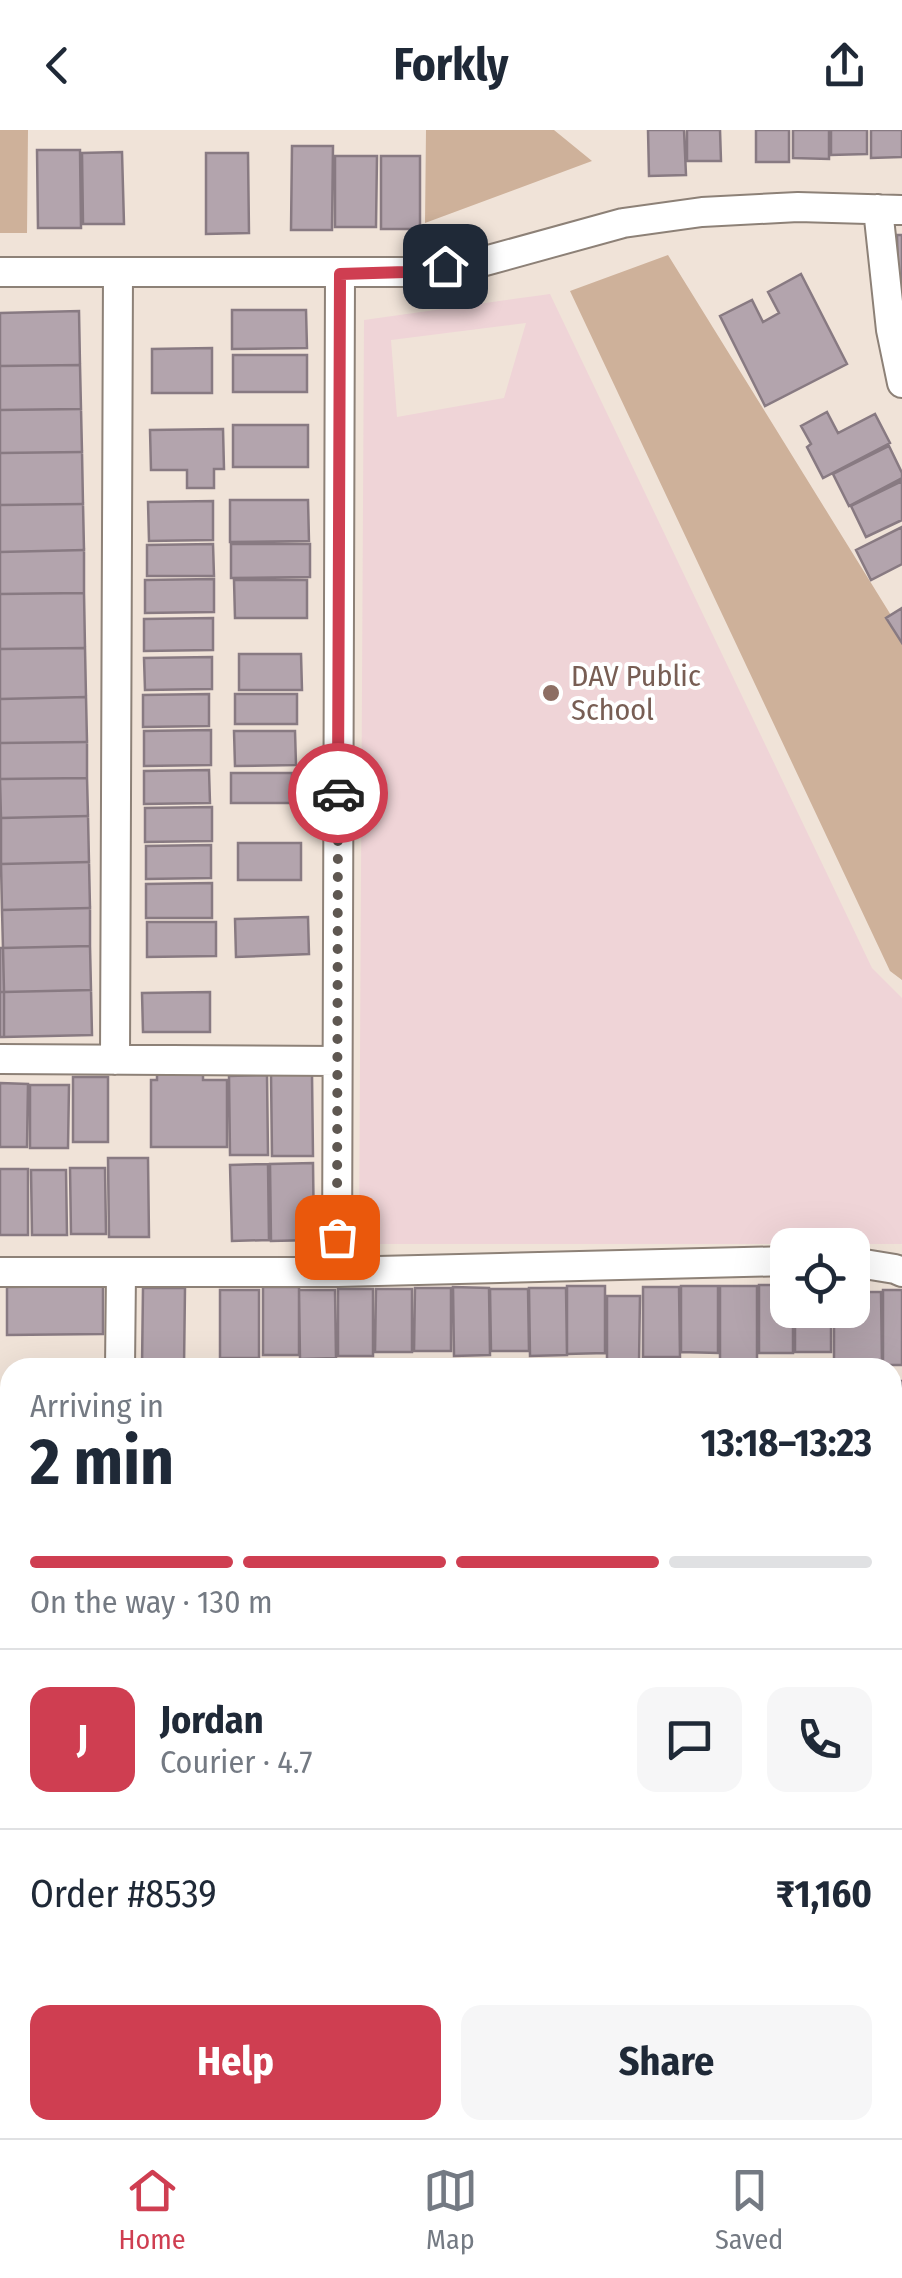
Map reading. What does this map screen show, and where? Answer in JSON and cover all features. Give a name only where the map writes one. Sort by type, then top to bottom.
[{"type":"street","points":[[0,272],[406,272],[484,260],[623,223],[702,212],[890,210],[891,330],[902,383]]},
{"type":"street","points":[[115,1060],[118,272]]},
{"type":"street","points":[[337,1272],[340,274]]},
{"type":"street","points":[[0,1059],[337,1061]]},
{"type":"street","points":[[0,1272],[337,1272],[770,1262]]},
{"type":"street","points":[[870,1265],[902,1272]]},
{"type":"street","points":[[120,1358],[121,1273]]},
{"type":"shaded area","points":[[0,130],[28,130],[27,233],[0,233]]},
{"type":"shaded area","points":[[426,130],[554,130],[592,161],[425,223]]},
{"type":"shaded area","points":[[668,255],[902,633],[902,980],[890,971],[570,291]]},
{"type":"shaded area","name":"DAV Public School","points":[[550,294],[872,968],[902,998],[902,1244],[870,1244],[870,1228],[770,1228],[770,1244],[359,1244],[364,320]],"holes":[[[526,323],[504,398],[397,417],[391,340]]]},
{"type":"building","points":[[648,130],[684,130],[686,175],[649,176]]},
{"type":"building","points":[[687,130],[720,130],[721,161],[687,161]]},
{"type":"building","points":[[756,130],[789,130],[789,162],[756,162]]},
{"type":"building","points":[[793,130],[829,130],[829,159],[793,158]]},
{"type":"building","points":[[831,130],[867,130],[867,154],[831,155]]},
{"type":"building","points":[[871,130],[902,130],[902,157],[871,158]]},
{"type":"building","points":[[292,146],[333,146],[332,230],[291,230]]},
{"type":"building","points":[[37,150],[80,150],[81,228],[38,228]]},
{"type":"building","points":[[122,152],[124,224],[83,224],[82,153]]},
{"type":"building","points":[[206,153],[248,153],[249,233],[206,234]]},
{"type":"building","points":[[335,156],[377,156],[376,227],[335,227]]},
{"type":"building","points":[[381,156],[420,156],[420,229],[381,229]]},
{"type":"building","points":[[897,235],[902,235],[902,358],[900,358]]},
{"type":"building","points":[[801,274],[847,364],[765,406],[720,316],[752,300],[763,322],[779,313],[768,292]]},
{"type":"building","points":[[232,310],[306,310],[307,348],[232,349]]},
{"type":"building","points":[[79,311],[80,365],[0,366],[0,313]]},
{"type":"building","points":[[212,348],[212,393],[152,393],[152,349]]},
{"type":"building","points":[[233,355],[307,355],[307,392],[233,392]]},
{"type":"building","points":[[80,365],[81,409],[0,410],[0,366]]},
{"type":"building","points":[[81,409],[82,452],[0,453],[0,410]]},
{"type":"building","points":[[827,412],[838,433],[875,414],[890,443],[823,478],[801,426]]},
{"type":"building","points":[[233,425],[308,425],[308,467],[233,467]]},
{"type":"building","points":[[223,429],[224,469],[214,469],[214,488],[187,488],[187,470],[151,470],[150,430]]},
{"type":"building","points":[[889,446],[902,478],[849,506],[833,474]]},
{"type":"building","points":[[82,452],[83,504],[0,505],[0,453]]},
{"type":"building","points":[[902,481],[902,520],[866,537],[851,506]]},
{"type":"building","points":[[230,500],[308,500],[309,541],[230,542]]},
{"type":"building","points":[[213,501],[213,540],[149,541],[148,502]]},
{"type":"building","points":[[83,504],[84,550],[0,552],[0,505]]},
{"type":"building","points":[[902,527],[902,564],[871,580],[856,550]]},
{"type":"building","points":[[213,544],[214,576],[147,576],[147,545]]},
{"type":"building","points":[[231,544],[310,544],[310,577],[231,578]]},
{"type":"building","points":[[84,550],[84,593],[0,594],[0,552]]},
{"type":"building","points":[[214,579],[214,612],[145,613],[145,580]]},
{"type":"building","points":[[234,580],[307,580],[307,618],[235,618]]},
{"type":"building","points":[[84,593],[85,648],[0,649],[0,594]]},
{"type":"building","points":[[902,608],[902,643],[886,618]]},
{"type":"building","points":[[213,618],[213,650],[144,651],[144,619]]},
{"type":"building","points":[[85,648],[86,697],[0,699],[0,649]]},
{"type":"building","points":[[239,654],[301,654],[302,690],[239,690]]},
{"type":"building","points":[[212,657],[212,689],[145,690],[144,658]]},
{"type":"building","points":[[209,694],[209,726],[143,727],[143,695]]},
{"type":"building","points":[[235,694],[297,694],[297,724],[235,724]]},
{"type":"building","points":[[86,697],[87,742],[0,743],[0,699]]},
{"type":"building","points":[[211,730],[211,765],[144,766],[144,731]]},
{"type":"building","points":[[234,731],[295,731],[296,765],[235,766]]},
{"type":"building","points":[[87,742],[87,778],[0,779],[0,743]]},
{"type":"building","points":[[209,770],[210,803],[144,804],[144,771]]},
{"type":"building","points":[[231,773],[292,773],[292,803],[231,803]]},
{"type":"building","points":[[87,778],[88,816],[1,818],[0,779]]},
{"type":"building","points":[[212,807],[212,841],[145,842],[145,808]]},
{"type":"building","points":[[88,816],[89,862],[1,864],[1,818]]},
{"type":"building","points":[[238,843],[301,843],[301,880],[238,880]]},
{"type":"building","points":[[211,845],[211,878],[146,879],[146,846]]},
{"type":"building","points":[[89,862],[90,908],[2,910],[1,864]]},
{"type":"building","points":[[212,883],[212,918],[146,918],[146,884]]},
{"type":"building","points":[[90,908],[90,946],[3,948],[2,910]]},
{"type":"building","points":[[308,917],[309,954],[236,957],[235,919]]},
{"type":"building","points":[[147,922],[216,922],[216,956],[147,957]]},
{"type":"building","points":[[90,946],[91,990],[4,992],[3,948]]},
{"type":"building","points":[[3,948],[4,992],[0,992]]},
{"type":"building","points":[[91,990],[92,1035],[4,1037],[4,992]]},
{"type":"building","points":[[0,992],[4,992],[4,1037],[0,1037]]},
{"type":"building","points":[[210,992],[210,1032],[143,1032],[142,993]]},
{"type":"building","points":[[157,1068],[203,1068],[203,1080],[227,1080],[227,1147],[151,1147],[151,1080],[157,1080]]},
{"type":"building","points":[[271,1074],[312,1074],[313,1156],[272,1156]]},
{"type":"building","points":[[267,1075],[268,1155],[230,1155],[229,1076]]},
{"type":"building","points":[[73,1077],[108,1077],[108,1142],[73,1142]]},
{"type":"building","points":[[0,1083],[28,1084],[27,1147],[0,1147]]},
{"type":"building","points":[[30,1085],[69,1085],[68,1148],[30,1148]]},
{"type":"building","points":[[108,1158],[148,1158],[149,1237],[109,1237]]},
{"type":"building","points":[[313,1163],[314,1240],[271,1241],[270,1164]]},
{"type":"building","points":[[268,1164],[269,1240],[232,1241],[230,1165]]},
{"type":"building","points":[[70,1168],[105,1168],[106,1234],[71,1234]]},
{"type":"building","points":[[0,1169],[28,1169],[28,1235],[0,1235]]},
{"type":"building","points":[[31,1170],[66,1170],[67,1235],[32,1235]]},
{"type":"building","points":[[759,1285],[770,1285],[770,1328],[793,1328],[793,1353],[759,1353]]},
{"type":"building","points":[[103,1286],[103,1334],[7,1335],[7,1287]]},
{"type":"building","points":[[567,1286],[605,1286],[605,1353],[567,1354]]},
{"type":"building","points":[[681,1286],[718,1286],[718,1353],[681,1352]]},
{"type":"building","points":[[720,1286],[757,1286],[757,1358],[720,1358]]},
{"type":"building","points":[[263,1287],[299,1287],[299,1355],[263,1355]]},
{"type":"building","points":[[453,1287],[489,1288],[490,1355],[454,1356]]},
{"type":"building","points":[[643,1287],[679,1287],[680,1357],[643,1357]]},
{"type":"building","points":[[143,1288],[185,1288],[184,1358],[142,1358]]},
{"type":"building","points":[[415,1288],[451,1288],[451,1351],[414,1351]]},
{"type":"building","points":[[529,1288],[566,1288],[567,1355],[530,1356]]},
{"type":"building","points":[[338,1289],[373,1289],[373,1356],[338,1356]]},
{"type":"building","points":[[376,1289],[412,1289],[412,1352],[375,1352]]},
{"type":"building","points":[[490,1289],[528,1289],[529,1351],[491,1351]]},
{"type":"building","points":[[220,1290],[259,1290],[259,1358],[220,1358]]},
{"type":"building","points":[[299,1290],[335,1290],[336,1358],[300,1358]]},
{"type":"building","points":[[883,1290],[902,1290],[902,1358],[883,1358]]},
{"type":"building","points":[[870,1292],[881,1292],[882,1358],[834,1358],[834,1328],[870,1328]]},
{"type":"building","points":[[607,1296],[640,1296],[639,1358],[607,1358]]},
{"type":"building","points":[[795,1328],[831,1328],[831,1352],[795,1352]]},
{"type":"way so far","points":[[337,1237],[338,793]]},
{"type":"place","name":"DAV Public School","points":[[551,693]]},
{"type":"route","points":[[338,793],[340,274],[406,272],[445,266]]}]
